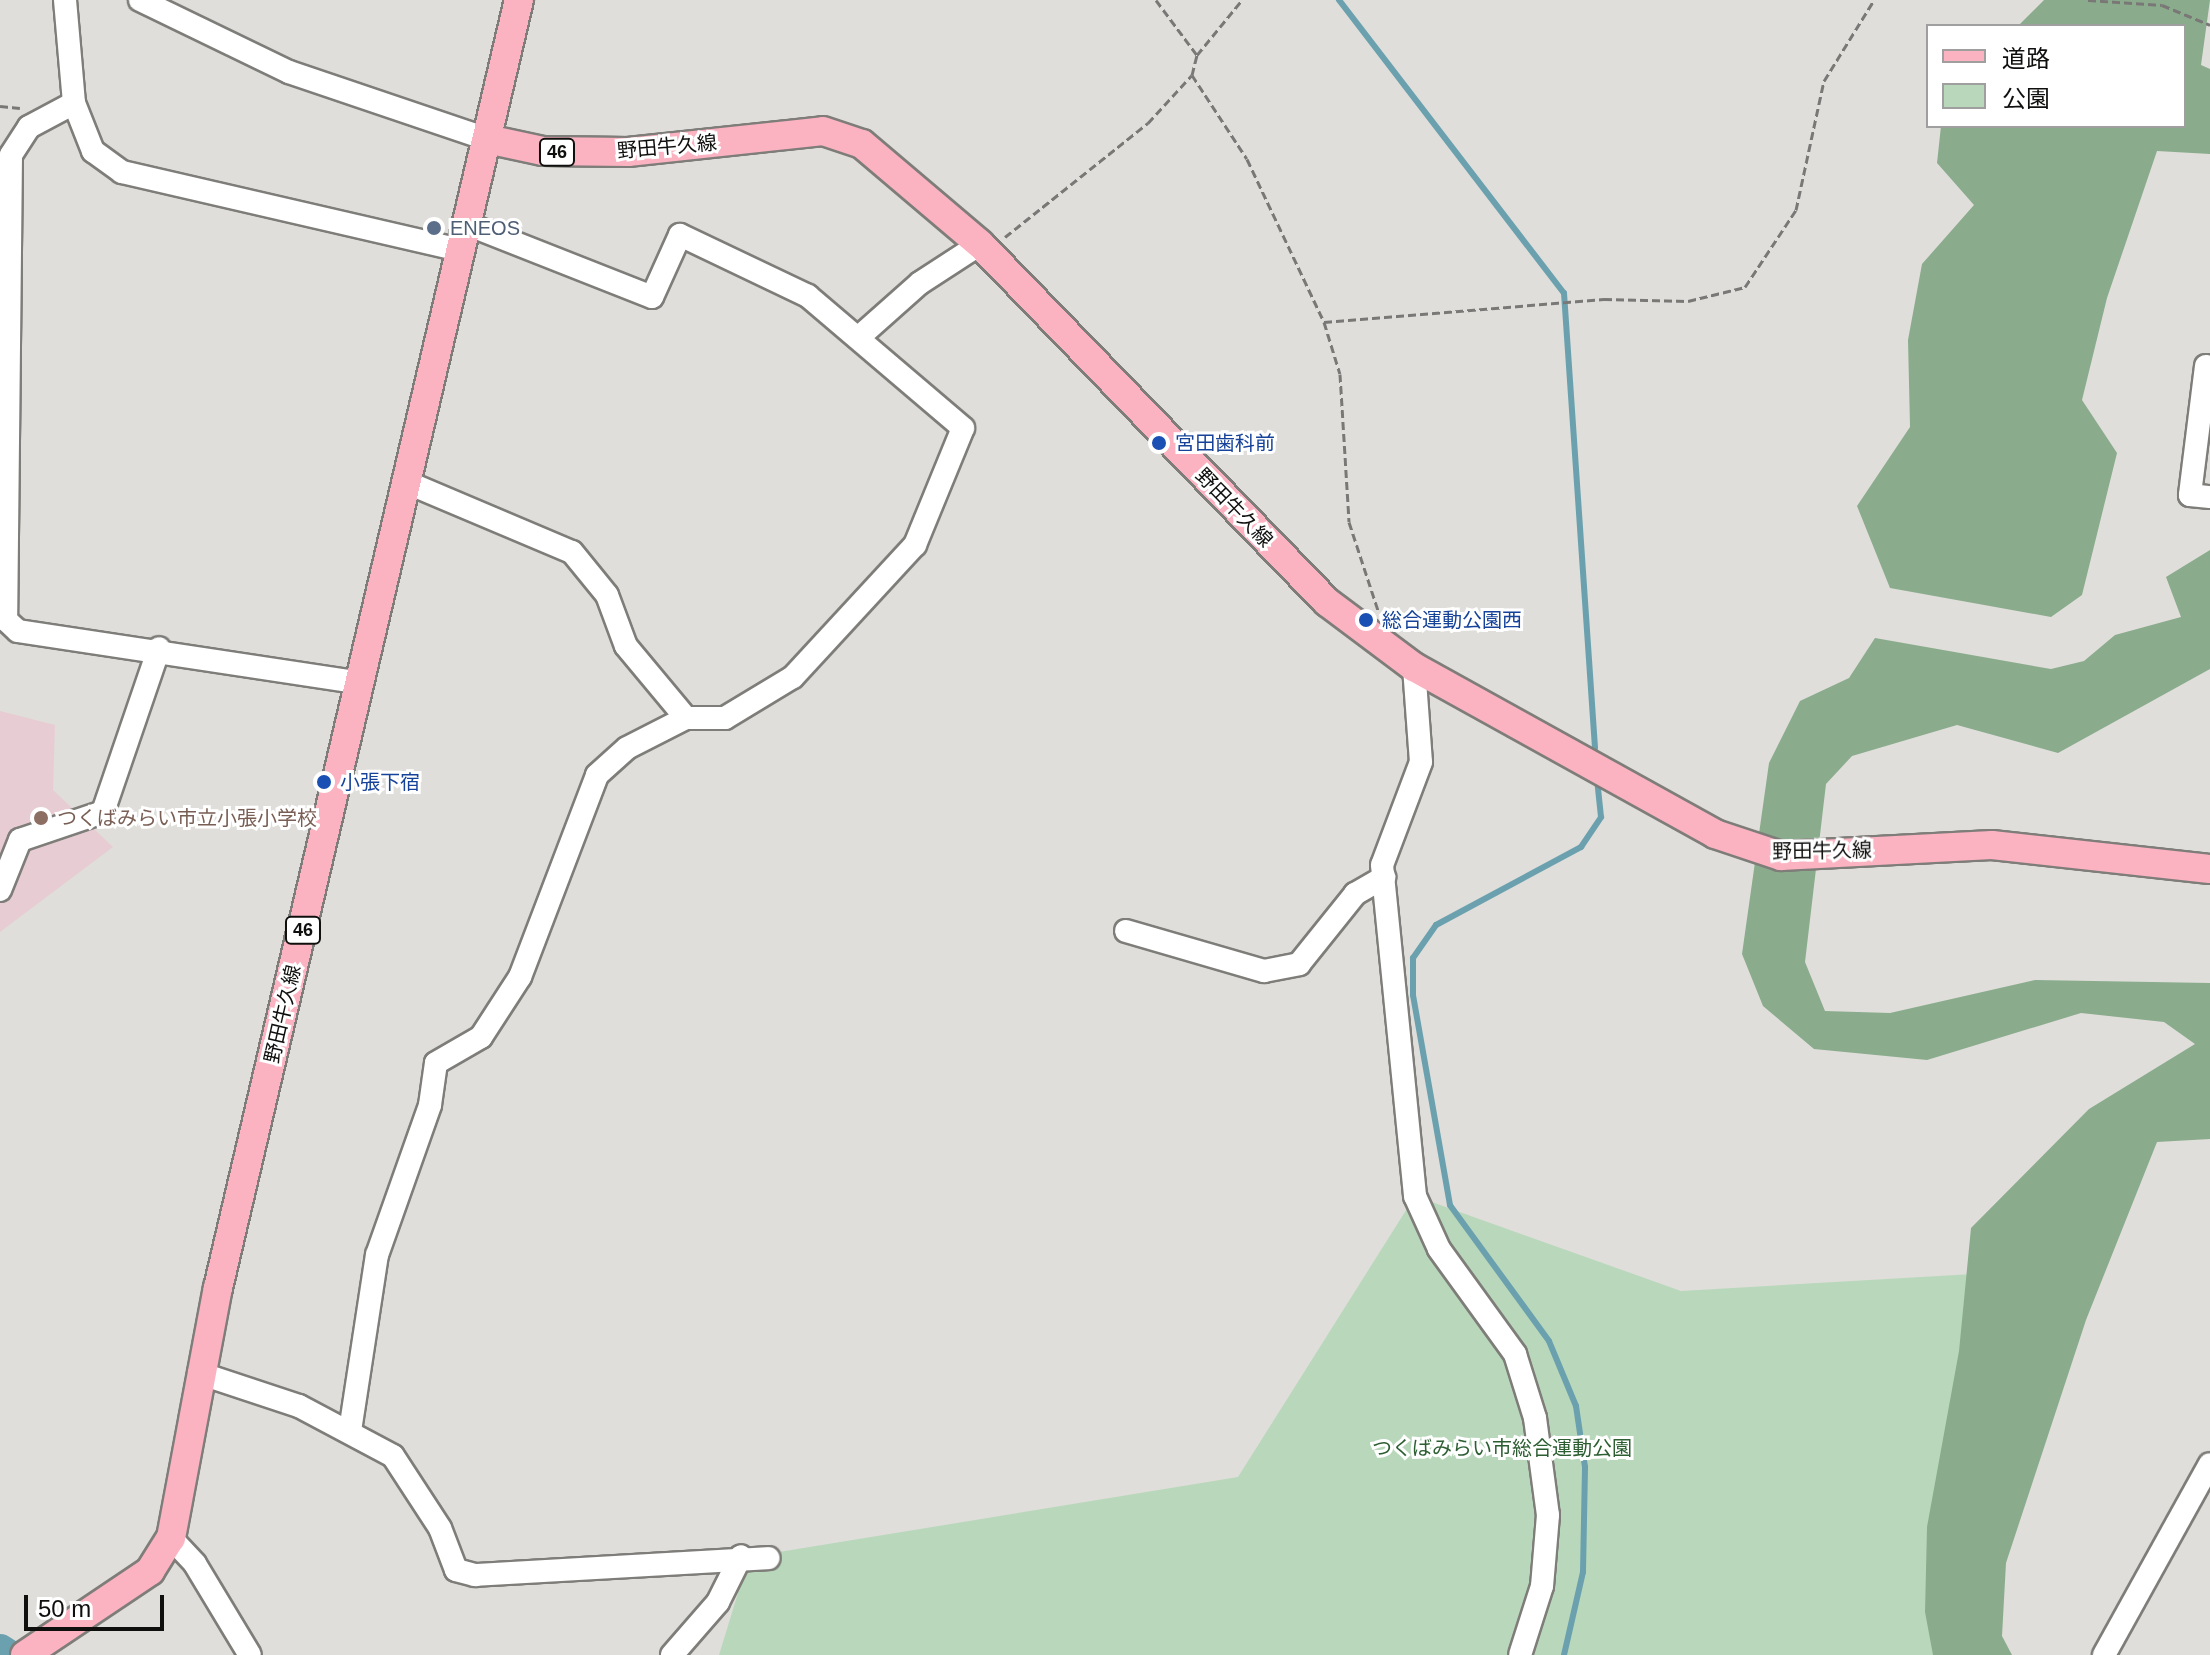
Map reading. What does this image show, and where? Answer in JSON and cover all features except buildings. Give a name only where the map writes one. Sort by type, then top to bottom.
[{"type":"main road","points":[[487,139],[519,0]]},
{"type":"main road","name":"野田牛久線","points":[[25,1655],[150,1571],[171,1538],[199,1373],[487,139],[583,153],[841,135],[878,155],[984,248],[1276,551],[1379,643],[1414,667],[1753,850],[1803,855],[1992,845],[2210,869]]},
{"type":"street","points":[[65,0],[74,103],[93,151],[122,172],[464,237],[652,297],[680,235],[808,296],[963,428],[915,545],[793,677],[725,718],[686,718],[627,748],[597,775],[520,977],[481,1037],[436,1063],[430,1105],[377,1255],[350,1431]]},
{"type":"street","points":[[140,0],[289,72],[487,139]]},
{"type":"street","points":[[74,103],[29,127],[11,155],[3,519],[6,620],[18,631],[159,648],[360,683]]},
{"type":"street","points":[[858,338],[920,283],[984,248]]},
{"type":"street","points":[[2206,366],[2190,495],[2210,497]]},
{"type":"street","points":[[406,482],[572,552],[607,595],[626,646],[686,718]]},
{"type":"street","points":[[0,890],[20,840],[103,812],[159,648]]},
{"type":"street","points":[[1414,667],[1421,762],[1384,877],[1415,1196],[1439,1249],[1515,1354],[1535,1418],[1548,1515],[1542,1586],[1520,1655]]},
{"type":"street","points":[[1126,931],[1264,971],[1299,964],[1355,894],[1384,877]]},
{"type":"street","points":[[199,1373],[270,1394],[350,1431],[393,1456],[440,1528],[456,1570],[475,1575],[741,1556],[769,1558]]},
{"type":"street","points":[[2104,1655],[2210,1464]]},
{"type":"street","points":[[171,1538],[195,1564],[250,1655]]},
{"type":"street","points":[[672,1655],[718,1602],[741,1556]]},
{"type":"path","points":[[1156,0],[1197,55]]},
{"type":"path","points":[[984,248],[1148,123],[1192,75],[1197,55],[1242,0]]},
{"type":"path","points":[[1324,322],[1604,299],[1688,301],[1745,287],[1796,210],[1824,81],[1874,0]]},
{"type":"path","points":[[2088,0],[2162,5],[2210,25]]},
{"type":"path","points":[[1192,75],[1247,159],[1324,322],[1340,374],[1349,522],[1377,601],[1379,643]]},
{"type":"shaded area","name":"つくばみらい市立小張小学校","points":[[0,711],[55,725],[53,790],[113,847],[0,932]]},
{"type":"green space","points":[[2044,0],[2210,0],[2201,65],[2210,69],[2210,154],[2157,151],[2107,298],[2082,400],[2117,453],[2082,595],[2051,617],[1890,588],[1857,506],[1910,427],[1908,340],[1922,264],[1974,205],[1937,163],[1941,128],[2186,128],[2186,24],[2020,24]]},
{"type":"green space","points":[[2210,550],[2210,669],[2058,753],[1957,725],[1852,756],[1826,784],[1805,962],[1825,1011],[1890,1013],[2035,980],[2210,983],[2210,1139],[2157,1142],[2086,1320],[2006,1563],[2002,1636],[2012,1655],[1933,1655],[1925,1612],[1927,1527],[1959,1351],[1971,1228],[2089,1109],[2195,1044],[2164,1022],[2081,1013],[1927,1060],[1814,1049],[1763,1006],[1742,954],[1769,763],[1800,701],[1849,678],[1875,638],[2051,669],[2084,661],[2115,635],[2181,617],[2166,577]]},
{"type":"green space","name":"つくばみらい市総合運動公園","points":[[1415,1196],[1681,1291],[2008,1272],[1963,1655],[719,1655],[749,1557],[1238,1477]]},
{"type":"waterway","points":[[1339,0],[1564,293],[1595,748]]},
{"type":"waterway","points":[[1564,1655],[1583,1572],[1585,1467],[1576,1406],[1549,1341],[1450,1205],[1413,995],[1413,958],[1436,925],[1581,847],[1601,817],[1598,786]]},
{"type":"waterway","points":[[0,1651],[6,1655]]},
{"type":"place","name":"ENEOS","points":[[434,228]]},
{"type":"place","name":"宮田歯科前","points":[[1159,443]]},
{"type":"place","name":"総合運動公園西","points":[[1366,620]]},
{"type":"place","name":"小張下宿","points":[[324,782]]},
{"type":"place","name":"つくばみらい市立小張小学校","points":[[41,818]]}]
